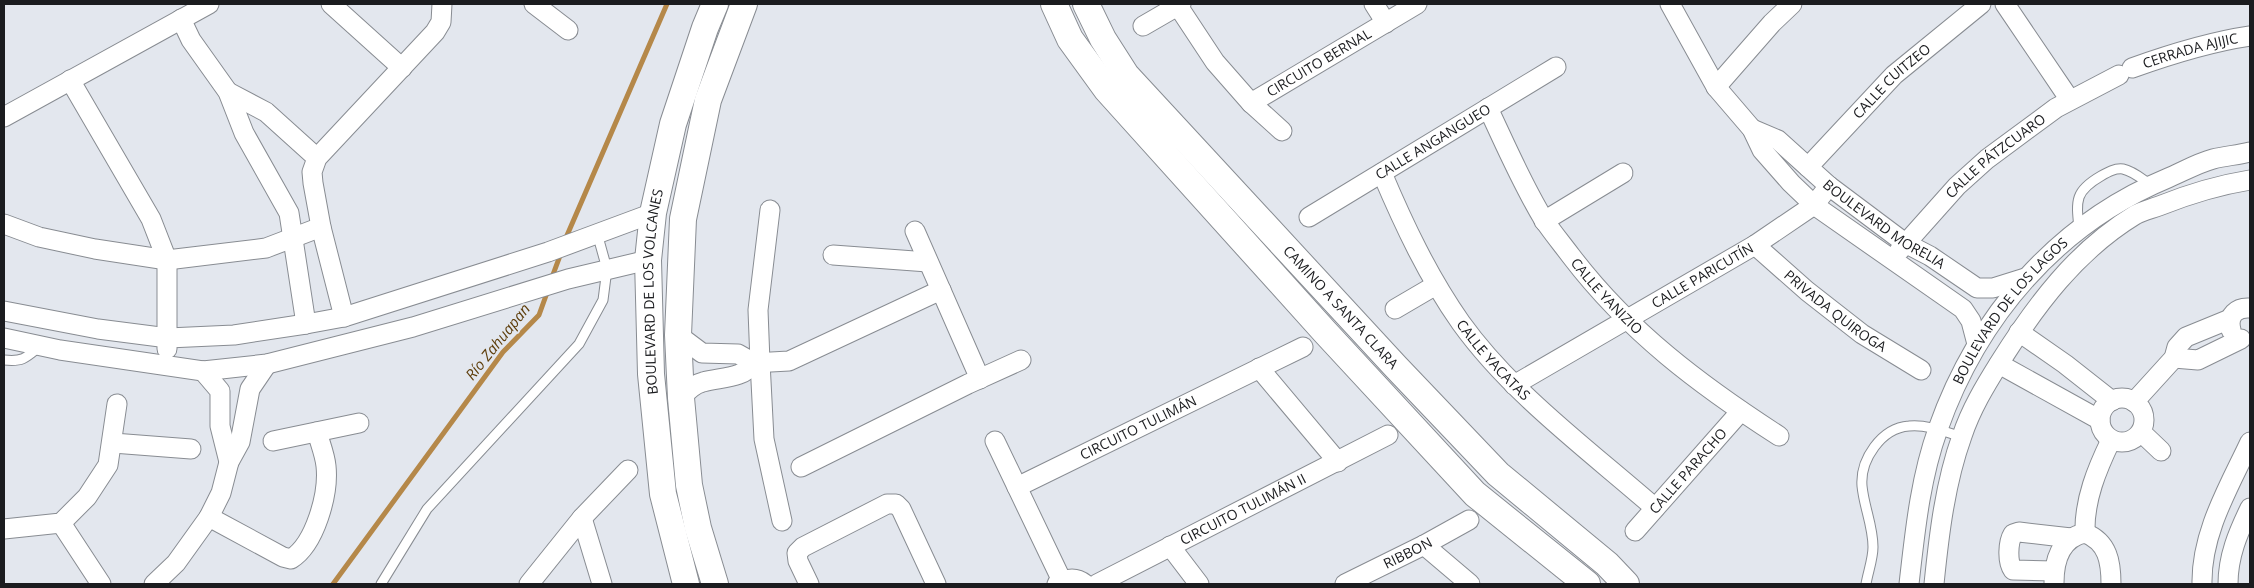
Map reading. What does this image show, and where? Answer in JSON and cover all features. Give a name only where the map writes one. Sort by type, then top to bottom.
[{"type":"main road","name":"BOULEVARD DE LOS VOLCANES","points":[[686,584],[663,494],[651,374],[648,260],[653,212],[673,124],[705,28],[715,4]]},
{"type":"main road","name":"BOULEVARD DE LOS VOLCANES","points":[[715,584],[698,528],[689,485],[681,398],[678,335],[683,219],[708,100],[744,4]]},
{"type":"main road","name":"CAMINO A SANTA CLARA","points":[[1054,4],[1070,39],[1107,90],[1325,332],[1476,494],[1587,584]]},
{"type":"main road","name":"CAMINO A SANTA CLARA","points":[[1086,4],[1103,39],[1126,75],[1383,353],[1498,474],[1607,564],[1626,584]]},
{"type":"street","points":[[4,117],[208,4]]},
{"type":"street","points":[[331,4],[402,68]]},
{"type":"street","points":[[344,317],[320,227],[312,172],[318,158],[435,32],[441,22],[442,4]]},
{"type":"street","points":[[534,4],[568,30]]},
{"type":"street","points":[[1374,4],[1386,22]]},
{"type":"street","name":"CIRCUITO BERNAL","points":[[1250,103],[1418,4]]},
{"type":"street","name":"BOULEVARD MORELIA","points":[[1670,4],[1716,87],[1752,129],[1762,150],[1814,205],[1963,309],[1971,321],[1977,344]]},
{"type":"street","points":[[1716,87],[1765,30],[1792,4]]},
{"type":"street","name":"CALLE CUITZEO","points":[[1808,167],[1894,75],[1981,4]]},
{"type":"street","points":[[2005,4],[2070,100]]},
{"type":"street","points":[[1143,26],[1179,5]]},
{"type":"street","name":"CIRCUITO BERNAL","points":[[1179,5],[1215,62],[1250,103],[1282,132]]},
{"type":"street","points":[[181,19],[191,40],[228,92],[244,133],[289,213],[306,324]]},
{"type":"street","name":"CERRADA AJIJIC","points":[[2125,72],[2186,49],[2219,40],[2250,36]]},
{"type":"street","name":"CALLE ANGANGUEO","points":[[1310,217],[1556,66]]},
{"type":"street","name":"CALLE PÁTZCUARO","points":[[1893,260],[1905,243],[1957,186],[1987,159],[2025,129],[2070,100],[2125,72]]},
{"type":"street","points":[[70,80],[150,220],[167,260],[167,366]]},
{"type":"street","points":[[228,92],[266,112],[318,158]]},
{"type":"street","name":"CALLE YANIZIO","points":[[1488,108],[1544,221],[1578,265],[1627,321],[1687,373],[1779,436]]},
{"type":"street","name":"BOULEVARD MORELIA","points":[[1752,129],[1778,140],[1829,186],[1905,243],[1930,256],[1977,288]]},
{"type":"street","name":"BOULEVARD DE LOS LAGOS","points":[[1909,584],[1919,503],[1938,429],[1954,388],[1977,344],[2001,308],[2025,278],[2047,255],[2079,228],[2125,197],[2211,159],[2250,152]]},
{"type":"street","name":"CALLE YACATAS","points":[[1382,173],[1414,247],[1462,324],[1514,385],[1655,508]]},
{"type":"street","points":[[1544,221],[1623,173]]},
{"type":"street","name":"BOULEVARD DE LOS LAGOS","points":[[1934,584],[1947,495],[1962,436],[1972,409],[2019,332],[2048,291],[2079,258],[2136,215],[2216,186],[2250,180]]},
{"type":"street","name":"CALLE PARICUTÍN","points":[[1514,385],[1755,245],[1814,205],[1829,186]]},
{"type":"street","points":[[2125,197],[2136,215]]},
{"type":"street","points":[[770,210],[758,310],[757,363],[764,439],[782,521]]},
{"type":"street","points":[[4,311],[98,329],[168,338],[234,335],[344,317],[548,252],[653,212]]},
{"type":"street","points":[[7,221],[39,237],[95,250],[167,260],[266,248],[320,227]]},
{"type":"street","points":[[915,231],[980,379]]},
{"type":"street","name":"PRIVADA QUIROGA","points":[[1755,245],[1807,292],[1862,334],[1922,370]]},
{"type":"street","points":[[833,255],[928,262]]},
{"type":"street","points":[[4,338],[40,346],[203,371],[267,364],[413,327],[568,279],[648,260]]},
{"type":"street","points":[[1963,309],[1977,288],[1993,288],[2025,278]]},
{"type":"street","points":[[1395,309],[1436,285]]},
{"type":"street","points":[[678,335],[686,344],[702,354],[738,354],[757,363],[789,361],[941,290]]},
{"type":"street","points":[[2134,402],[2174,358],[2177,347],[2186,337],[2230,319],[2235,311],[2242,308],[2250,308]]},
{"type":"street","points":[[2230,319],[2231,331],[2246,339]]},
{"type":"street","points":[[2019,332],[2065,364],[2112,401]]},
{"type":"street","points":[[2174,358],[2198,360],[2246,339]]},
{"type":"street","name":"CIRCUITO TULIMÁN","points":[[1018,487],[1303,347]]},
{"type":"street","points":[[701,382],[702,354]]},
{"type":"street","points":[[801,467],[1020,360]]},
{"type":"street","points":[[681,398],[701,382],[742,374],[757,363]]},
{"type":"street","points":[[154,584],[176,563],[209,517],[221,493],[229,462],[240,442],[250,389],[267,364]]},
{"type":"street","points":[[1999,364],[2100,420]]},
{"type":"street","points":[[1259,368],[1338,462]]},
{"type":"street","points":[[203,371],[220,391],[220,426],[229,462]]},
{"type":"street","points":[[220,391],[250,389]]},
{"type":"street","points":[[2123,398],[2134,402],[2144,415],[2144,424],[2141,432],[2136,438],[2128,442],[2111,440],[2103,431],[2100,420],[2103,408],[2112,401],[2123,398]]},
{"type":"street","points":[[4,529],[61,523],[87,497],[108,465],[113,443],[117,404]]},
{"type":"street","name":"CALLE PARACHO","points":[[1635,531],[1741,411]]},
{"type":"street","points":[[273,440],[359,423]]},
{"type":"street","points":[[209,517],[283,557],[291,559],[298,554],[310,536],[318,517],[326,482],[326,466],[317,432]]},
{"type":"street","points":[[2141,432],[2161,451]]},
{"type":"street","name":"CIRCUITO TULIMÁN II","points":[[1097,584],[1388,435]]},
{"type":"street","points":[[2111,440],[2099,465],[2090,492],[2085,520],[2078,536],[2056,558],[2054,578],[2013,570],[2010,565],[2010,538],[2013,534],[2019,532],[2078,536],[2098,540],[2108,553],[2112,584]]},
{"type":"street","points":[[995,441],[1018,487],[1060,583],[1066,579],[1080,580],[1085,584]]},
{"type":"street","points":[[2202,584],[2202,567],[2208,536],[2250,442]]},
{"type":"street","points":[[113,443],[191,449]]},
{"type":"street","points":[[529,584],[582,518],[628,470]]},
{"type":"street","points":[[809,584],[798,561],[797,553],[803,547],[887,504],[896,504],[901,509],[936,584]]},
{"type":"street","points":[[2228,584],[2228,566],[2237,536],[2250,508]]},
{"type":"street","points":[[582,518],[602,584]]},
{"type":"street","name":"RIBBON","points":[[1345,584],[1424,545],[1469,520]]},
{"type":"street","points":[[61,523],[101,584]]},
{"type":"street","points":[[1424,545],[1470,584]]},
{"type":"street","points":[[1170,546],[1199,584]]},
{"type":"lane","points":[[2079,228],[2077,207],[2080,192],[2085,185],[2111,170],[2122,169],[2131,172],[2151,185]]},
{"type":"lane","points":[[381,584],[427,509],[579,344],[603,300],[607,269],[596,233]]},
{"type":"lane","points":[[4,360],[17,362],[24,359],[40,346]]},
{"type":"lane","points":[[1866,584],[1873,547],[1862,484],[1866,460],[1878,442],[1886,435],[1909,426],[1938,429],[1962,436]]},
{"type":"waterway","name":"Río Zahuapan","points":[[565,240],[667,4]]},
{"type":"waterway","name":"Río Zahuapan","points":[[551,280],[561,253]]},
{"type":"waterway","name":"Río Zahuapan","points":[[333,584],[503,352],[539,315],[548,290]]}]
